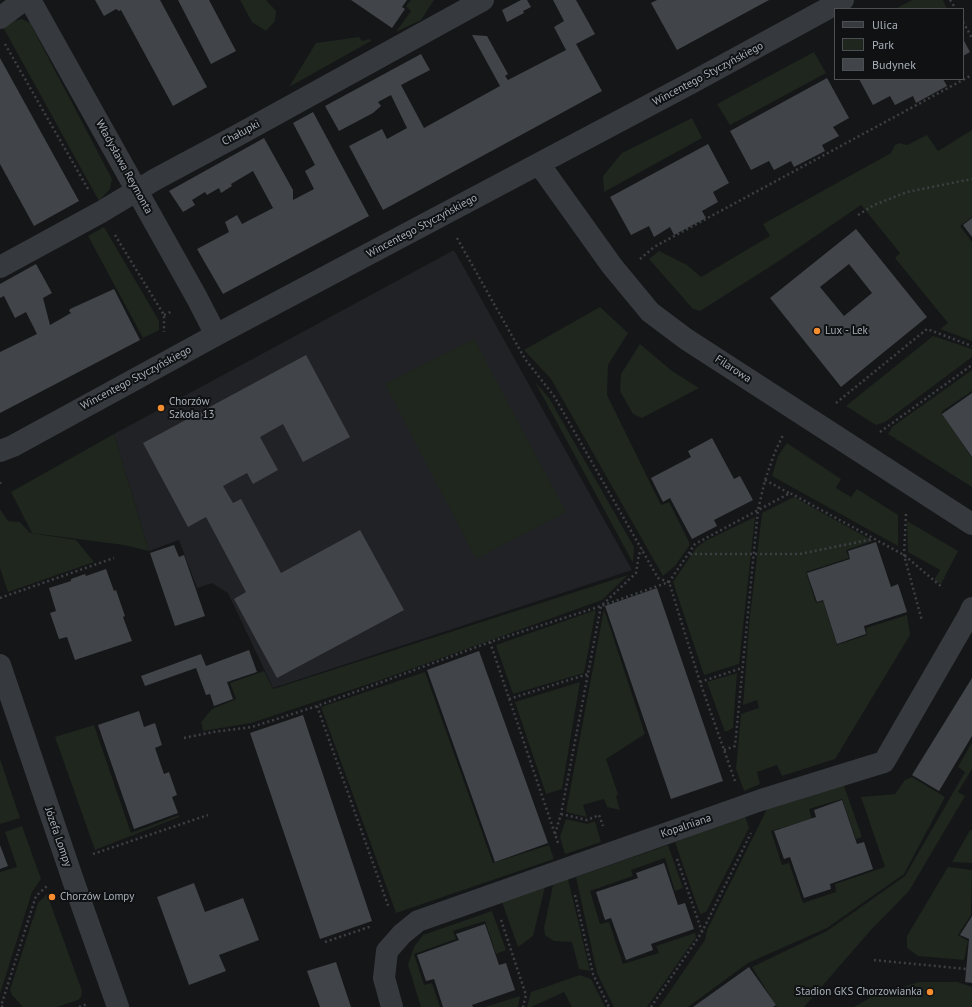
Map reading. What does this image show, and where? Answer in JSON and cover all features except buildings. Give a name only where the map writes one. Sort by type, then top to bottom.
[{"type":"street","points":[[0,18],[24,0]]},
{"type":"street","name":"Władysława Reymonta","points":[[30,0],[197,298],[216,335]]},
{"type":"street","name":"Chałupki","points":[[0,267],[101,212],[136,190],[483,0]]},
{"type":"street","name":"Wincentego Styczyńskiego","points":[[0,451],[13,446],[216,335],[539,164],[843,0]]},
{"type":"street","name":"Filarowa","points":[[539,164],[612,266],[650,312],[686,339],[972,524]]},
{"type":"street","name":"Kopalniana","points":[[392,1007],[384,978],[387,951],[402,934],[418,921],[761,800],[884,762],[972,608]]},
{"type":"street","name":"Józefa Lompy","points":[[0,665],[118,1007]]},
{"type":"path","points":[[964,24],[972,38]]},
{"type":"path","points":[[640,259],[654,247],[963,80]]},
{"type":"path","points":[[858,215],[874,205],[907,192],[972,178]]},
{"type":"path","points":[[456,236],[525,359],[554,396],[658,578],[669,582]]},
{"type":"path","points":[[832,406],[927,329],[972,346]]},
{"type":"path","points":[[876,435],[972,365]]},
{"type":"path","points":[[724,750],[735,746],[758,510],[765,480],[775,452],[784,435]]},
{"type":"path","points":[[765,480],[904,555],[943,588]]},
{"type":"path","points":[[184,738],[213,732],[252,727],[317,706],[490,642],[669,582],[695,544],[790,493]]},
{"type":"path","points":[[906,511],[904,555],[922,621]]},
{"type":"path","points":[[689,554],[800,554],[874,539]]},
{"type":"path","points":[[555,835],[561,814],[601,606],[636,572],[639,554],[643,550]]},
{"type":"path","points":[[0,598],[114,558]]},
{"type":"path","points":[[669,582],[700,682],[735,783]]},
{"type":"path","points":[[490,642],[559,846]]},
{"type":"path","points":[[700,682],[742,668]]},
{"type":"path","points":[[509,699],[588,674]]},
{"type":"path","points":[[317,706],[390,911]]},
{"type":"path","points":[[561,814],[587,820],[599,816],[604,829]]},
{"type":"path","points":[[90,855],[208,815]]},
{"type":"path","points":[[651,1007],[702,932],[753,830]]},
{"type":"path","points":[[668,833],[702,932]]},
{"type":"path","points":[[2,1007],[1,1006],[36,896],[49,884]]},
{"type":"path","points":[[574,892],[593,974],[609,1007]]},
{"type":"path","points":[[501,920],[526,995],[523,1007]]},
{"type":"path","points":[[325,942],[378,924]]},
{"type":"path","points":[[874,960],[966,969]]},
{"type":"path","points":[[79,1007],[90,1004]]},
{"type":"shaded area","points":[[454,250],[632,570],[273,688],[228,593],[212,583],[197,588],[179,540],[149,551],[114,434]]},
{"type":"green space","points":[[240,0],[266,0],[276,11],[275,21],[266,31],[252,22]]},
{"type":"green space","points":[[411,0],[434,0],[421,20],[396,32],[411,11],[406,6]]},
{"type":"green space","points":[[912,0],[943,0],[947,8],[897,8]]},
{"type":"green space","points":[[22,19],[30,23],[112,179],[110,189],[99,201],[3,27],[10,22]]},
{"type":"green space","points":[[359,37],[362,41],[370,39],[371,41],[289,87],[316,43]]},
{"type":"green space","points":[[814,52],[826,73],[730,125],[717,104]]},
{"type":"green space","points":[[692,118],[702,138],[604,192],[603,176],[622,153]]},
{"type":"green space","points":[[972,130],[972,217],[960,226],[972,242],[972,341],[940,329],[948,323],[895,258],[900,253],[861,205],[779,261],[700,311],[693,309],[649,259],[659,251],[687,265],[701,277],[770,236],[763,224],[891,153],[895,145],[900,143],[907,145],[927,135],[938,151]]},
{"type":"green space","points":[[104,227],[159,321],[159,330],[143,338],[88,236]]},
{"type":"green space","points":[[600,307],[628,333],[608,365],[607,395],[661,505],[669,502],[689,542],[689,546],[675,566],[663,576],[551,379],[524,350]]},
{"type":"green space","points":[[933,336],[972,349],[972,357],[885,422],[876,425],[846,406]]},
{"type":"green space","points":[[474,339],[566,512],[476,559],[385,384]]},
{"type":"green space","points":[[640,344],[672,371],[699,388],[642,418],[633,414],[620,391],[621,374]]},
{"type":"green space","points":[[972,370],[972,391],[941,412],[972,458],[972,487],[888,434],[892,427]]},
{"type":"green space","points":[[535,382],[549,398],[634,547],[633,563]]},
{"type":"green space","points":[[114,434],[149,551],[124,545],[32,533],[11,492]]},
{"type":"green space","points":[[787,443],[841,479],[836,488],[851,497],[857,489],[898,515],[898,546],[772,476],[778,456]]},
{"type":"green space","points":[[794,497],[873,541],[846,550],[849,558],[806,572],[816,603],[823,601],[837,645],[867,635],[866,628],[907,615],[910,635],[835,759],[782,776],[777,765],[757,772],[760,784],[744,791],[736,769],[741,714],[759,708],[757,700],[743,705],[749,625],[762,513]]},
{"type":"green space","points":[[0,509],[8,521],[20,522],[30,533],[76,540],[94,562],[8,592],[0,568]]},
{"type":"green space","points":[[755,517],[739,664],[704,675],[673,582],[696,548],[705,541]]},
{"type":"green space","points":[[907,521],[958,551],[941,584],[934,580],[940,570],[908,552]]},
{"type":"green space","points":[[628,575],[602,600],[378,681],[251,723],[203,731],[201,722],[212,709],[236,699],[230,683],[264,671],[273,689]]},
{"type":"green space","points":[[604,609],[645,734],[606,759],[618,794],[616,796],[620,810],[607,807],[604,799],[583,805],[587,817],[566,812]]},
{"type":"green space","points":[[596,610],[584,673],[513,694],[496,645]]},
{"type":"green space","points":[[425,672],[493,863],[549,845],[554,859],[396,913],[321,707]]},
{"type":"green space","points":[[737,673],[733,728],[725,732],[707,682]]},
{"type":"green space","points":[[580,682],[562,789],[546,794],[515,702]]},
{"type":"green space","points":[[94,725],[131,833],[179,815],[179,817],[95,850],[55,737]]},
{"type":"green space","points":[[972,742],[972,769],[958,792],[965,796],[909,891],[870,931],[804,1007],[777,1007],[752,967],[827,931],[905,876],[965,772],[958,767]]},
{"type":"green space","points":[[0,759],[20,818],[0,824]]},
{"type":"green space","points":[[912,777],[945,797],[904,874],[827,928],[748,963],[688,1007],[659,1007],[705,940],[707,930],[767,809],[843,783],[862,837],[856,839],[842,799],[809,809],[812,819],[771,831],[782,865],[789,863],[803,903],[836,892],[835,884],[885,867],[861,797],[895,794],[905,780]]},
{"type":"green space","points":[[745,816],[749,828],[706,912],[700,914],[675,842]]},
{"type":"green space","points":[[566,819],[587,824],[595,821],[601,842],[565,854],[560,837]]},
{"type":"green space","points":[[22,826],[41,879],[32,892],[0,994],[0,872],[17,867],[5,832]]},
{"type":"green space","points":[[970,830],[972,831],[972,863],[952,862]]},
{"type":"green space","points":[[668,845],[683,888],[675,891],[665,858],[631,870],[633,876],[590,891],[600,924],[609,922],[623,964],[659,953],[656,946],[695,933],[696,937],[647,1007],[614,1007],[597,973],[576,877]]},
{"type":"green space","points":[[948,867],[972,870],[971,915],[958,935],[968,941],[964,960],[918,956],[907,948],[907,936]]},
{"type":"green space","points":[[568,879],[590,971],[579,969],[572,942],[554,941],[545,935],[544,928],[553,885]]},
{"type":"green space","points":[[545,887],[533,936],[518,947],[502,902]]},
{"type":"green space","points":[[47,894],[82,991],[81,997],[78,1000],[57,1007],[23,1007],[12,995],[10,990],[38,903]]},
{"type":"green space","points":[[492,911],[506,950],[496,954],[485,921],[453,931],[456,939],[414,954],[424,985],[432,983],[440,1007],[421,1007],[408,965],[414,947],[423,935]]},
{"type":"green space","points":[[580,975],[591,979],[605,1007],[572,1007],[564,992],[531,1007],[527,1007],[531,992]]},
{"type":"green space","name":"Stadion GKS Chorzowianka","points":[[919,982],[957,982],[972,987],[972,1007],[854,1007],[873,996]]},
{"type":"green space","points":[[520,996],[518,1007],[485,1007]]},
{"type":"place","name":"Lux - Lek","points":[[817,331]]},
{"type":"place","name":"Chorzów Szkoła 13","points":[[161,408]]},
{"type":"place","name":"Chorzów Lompy","points":[[52,897]]},
{"type":"place","name":"Stadion GKS Chorzowianka","points":[[930,992]]}]
